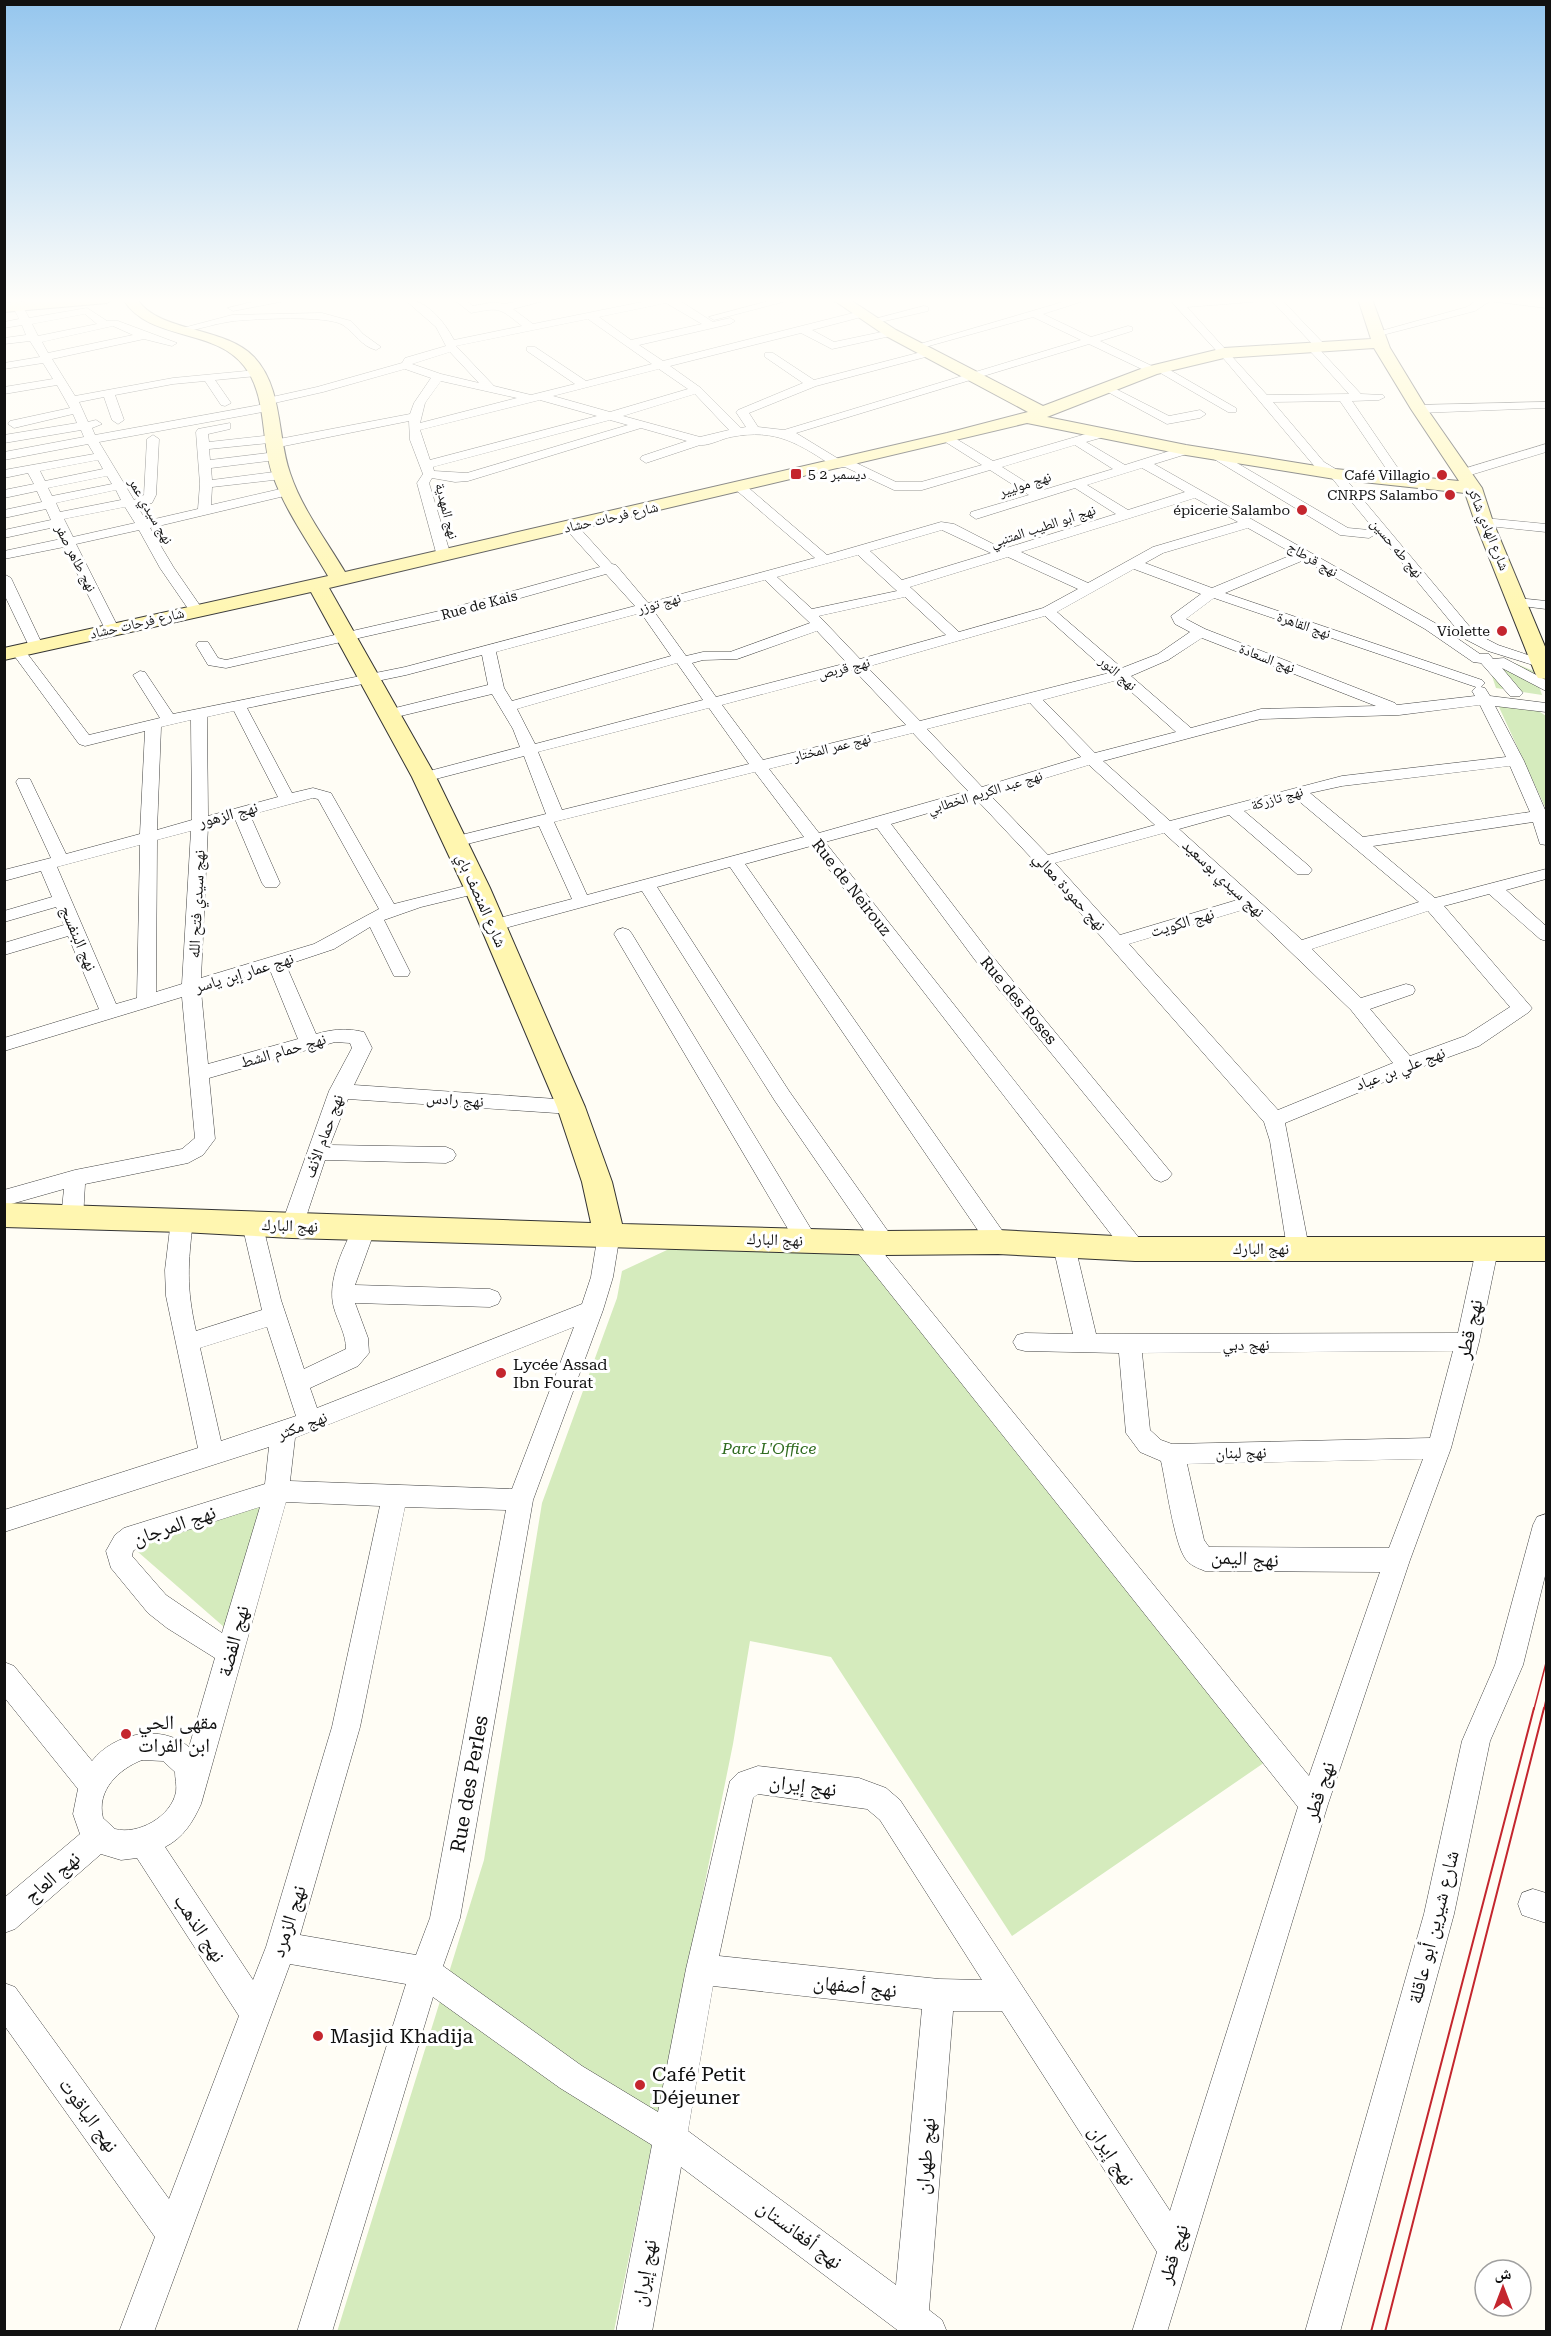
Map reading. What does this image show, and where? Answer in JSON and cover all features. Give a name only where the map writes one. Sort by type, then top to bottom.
[{"type":"street","points":[[4,426],[64,408]]},
{"type":"street","name":"نهج سيدي عمر","points":[[75,408],[91,440],[166,568],[196,610]]},
{"type":"street","points":[[4,439],[123,420],[117,408]]},
{"type":"street","points":[[152,416],[197,408]]},
{"type":"street","points":[[263,408],[270,409]]},
{"type":"street","points":[[414,422],[418,408]]},
{"type":"street","points":[[204,465],[321,433],[414,422],[487,408]]},
{"type":"street","points":[[578,408],[704,442]]},
{"type":"street","points":[[428,469],[637,408]]},
{"type":"street","points":[[716,408],[737,431]]},
{"type":"street","points":[[726,418],[752,408]]},
{"type":"street","points":[[646,459],[737,431],[785,433],[868,408]]},
{"type":"street","points":[[1024,408],[1035,415],[1103,433],[1186,450],[1400,480],[1469,480],[1546,448]]},
{"type":"street","name":"شارع فرحات حشاد","points":[[11,652],[843,464],[1035,415],[1054,408]]},
{"type":"street","points":[[1145,408],[1167,420],[1200,414]]},
{"type":"street","points":[[1228,408],[1232,410]]},
{"type":"street","name":"نهج طه حسين","points":[[1271,408],[1465,636]]},
{"type":"street","points":[[1351,408],[1400,480]]},
{"type":"street","points":[[1419,409],[1450,408]]},
{"type":"street","points":[[4,456],[270,409]]},
{"type":"street","points":[[204,511],[206,484],[202,440],[207,430],[270,409]]},
{"type":"street","name":"شارع المنصف باي","points":[[270,409],[282,475],[327,580],[346,636],[424,777],[494,924],[571,1107],[597,1182],[609,1234]]},
{"type":"street","name":"شارع الهادي شاكر","points":[[1419,409],[1469,480],[1545,669]]},
{"type":"street","points":[[742,412],[754,430]]},
{"type":"street","name":"نهج المهدية","points":[[414,422],[419,451],[428,469],[423,483],[444,556]]},
{"type":"street","points":[[428,469],[455,478],[468,477],[639,425]]},
{"type":"street","points":[[785,433],[843,464],[894,486],[922,486],[1103,433]]},
{"type":"street","points":[[948,438],[1038,495]]},
{"type":"street","points":[[4,514],[147,500],[150,495],[153,439]]},
{"type":"street","points":[[202,440],[275,446]]},
{"type":"street","points":[[1078,442],[1124,470]]},
{"type":"street","name":"نهج موليير","points":[[976,515],[1186,450]]},
{"type":"street","points":[[1213,453],[1345,532],[1369,534]]},
{"type":"street","points":[[4,474],[102,456]]},
{"type":"street","name":"نهج قرطاج","points":[[1145,464],[1430,626],[1484,654]]},
{"type":"street","name":"نهج طاهر صفر","points":[[32,468],[112,629]]},
{"type":"street","name":"نهج طه حسين","points":[[1324,470],[1369,534],[1465,636]]},
{"type":"street","points":[[4,494],[111,471]]},
{"type":"street","points":[[206,484],[282,475]]},
{"type":"street","points":[[1075,483],[1125,514]]},
{"type":"street","points":[[4,534],[52,511],[119,486]]},
{"type":"street","points":[[740,488],[825,560]]},
{"type":"street","points":[[4,555],[68,543],[290,491]]},
{"type":"street","name":"نهج أبو الطيب المتنبي","points":[[508,707],[682,660],[703,656],[732,656],[814,619],[1006,553],[1196,493]]},
{"type":"street","points":[[1484,522],[1546,528]]},
{"type":"street","name":"نهج قربص","points":[[424,777],[857,664],[1048,611],[1158,550],[1250,523]]},
{"type":"street","name":"Rue de Neirouz","points":[[570,526],[611,568],[644,607],[815,840],[1135,1249]]},
{"type":"street","name":"نهج توزر","points":[[11,652],[85,741],[238,705],[367,677],[406,671],[825,560],[921,530],[949,527],[1006,553]]},
{"type":"street","points":[[861,550],[956,637]]},
{"type":"street","points":[[1006,553],[1089,589]]},
{"type":"street","points":[[1212,593],[1304,555]]},
{"type":"street","name":"نهج القاهرة","points":[[1132,563],[1480,693]]},
{"type":"street","name":"Rue de Kais","points":[[202,645],[212,661],[223,664],[451,614],[611,568]]},
{"type":"street","name":"نهج حمودة معالي","points":[[767,575],[814,619],[1044,861],[1248,1087],[1274,1120],[1280,1141],[1298,1248]]},
{"type":"street","points":[[4,578],[36,646]]},
{"type":"street","name":"نهج السعادة","points":[[1212,593],[1178,616],[1185,625],[1399,710]]},
{"type":"street","points":[[1518,602],[1546,605]]},
{"type":"street","name":"نهج النور","points":[[1048,611],[1188,733]]},
{"type":"street","name":"نهج عمر المختار","points":[[455,842],[1034,698],[1119,674],[1163,658],[1184,646],[1200,632]]},
{"type":"street","points":[[1465,636],[1470,645],[1484,654],[1546,686]]},
{"type":"street","points":[[488,650],[495,688],[521,729],[549,817],[581,900]]},
{"type":"street","points":[[1484,654],[1545,669]]},
{"type":"street","points":[[1484,654],[1480,693],[1540,816],[1546,840]]},
{"type":"street","points":[[1484,654],[1515,693]]},
{"type":"street","points":[[140,675],[161,722],[148,836],[146,1002]]},
{"type":"street","points":[[388,714],[495,688]]},
{"type":"street","points":[[1480,693],[1546,691]]},
{"type":"street","points":[[1480,693],[1546,707]]},
{"type":"street","name":"نهج عبد الكريم الخطابي","points":[[494,924],[646,882],[881,822],[1092,759],[1261,714],[1399,710],[1480,693]]},
{"type":"street","name":"نهج سيدي بوسعيد","points":[[1034,698],[1092,759],[1299,946],[1358,1006],[1406,1065]]},
{"type":"street","points":[[238,705],[287,799]]},
{"type":"street","name":"نهج سيدي فتح الله","points":[[75,1178],[188,1155],[203,1143],[205,1130],[191,988],[200,822],[199,714]]},
{"type":"street","name":"نهج تازركة","points":[[1044,861],[1342,781],[1515,761]]},
{"type":"street","name":"نهج البنفسج","points":[[24,782],[53,862],[62,900],[110,1013]]},
{"type":"street","points":[[1298,791],[1432,904]]},
{"type":"street","name":"نهج الزهور","points":[[4,876],[313,793],[325,796],[382,914]]},
{"type":"street","points":[[1233,810],[1303,870]]},
{"type":"street","points":[[240,811],[271,882]]},
{"type":"street","points":[[1359,843],[1540,816]]},
{"type":"street","name":"Rue des Roses","points":[[881,822],[982,956],[1161,1174]]},
{"type":"street","points":[[734,860],[998,1242]]},
{"type":"street","points":[[1299,946],[1432,904],[1546,874]]},
{"type":"street","points":[[646,882],[873,1243],[1314,1804]]},
{"type":"street","name":"نهج عمار إبن ياسر","points":[[4,1045],[276,962],[339,941],[382,914],[477,888]]},
{"type":"street","points":[[1494,889],[1546,935]]},
{"type":"street","points":[[4,917],[62,900]]},
{"type":"street","name":"نهج الكويت","points":[[1115,942],[1249,902]]},
{"type":"street","name":"نهج علي بن عياد","points":[[1274,1120],[1406,1065],[1472,1041],[1522,1008],[1432,904]]},
{"type":"street","points":[[382,914],[401,972]]},
{"type":"street","points":[[4,949],[74,928]]},
{"type":"street","points":[[623,934],[806,1240]]},
{"type":"street","points":[[276,962],[309,1041]]},
{"type":"street","points":[[1358,1006],[1406,990]]},
{"type":"street","name":"نهج حمام الشط","points":[[198,1074],[335,1035],[357,1037],[362,1048]]},
{"type":"street","name":"نهج حمام الأنف","points":[[291,1226],[339,1091],[362,1048]]},
{"type":"street","name":"نهج رادس","points":[[339,1091],[571,1107]]},
{"type":"street","points":[[316,1152],[446,1155]]},
{"type":"street","points":[[4,1198],[75,1178],[72,1218]]},
{"type":"street","name":"نهج البارك","points":[[4,1215],[873,1243],[998,1242],[1135,1249],[1546,1249]]},
{"type":"street","points":[[182,1220],[176,1270],[177,1296],[212,1455]]},
{"type":"street","points":[[253,1224],[258,1256],[273,1316],[310,1422]]},
{"type":"street","points":[[297,1383],[350,1359],[357,1353],[356,1336],[343,1294],[348,1273],[365,1227]]},
{"type":"street","name":"Rue des Perles","points":[[314,2331],[425,1972],[445,1918],[520,1500],[592,1310],[602,1277],[609,1234]]},
{"type":"street","points":[[1064,1246],[1086,1342]]},
{"type":"street","name":"نهج قطر","points":[[1149,2331],[1314,1804],[1397,1560],[1439,1448],[1467,1342],[1487,1250]]},
{"type":"street","points":[[343,1294],[490,1298]]},
{"type":"street","name":"نهج مكثر","points":[[4,1521],[283,1432],[592,1310]]},
{"type":"street","points":[[187,1343],[273,1316]]},
{"type":"street","name":"نهج دبي","points":[[1025,1342],[1130,1344],[1467,1342]]},
{"type":"street","name":"نهج لبنان","points":[[1130,1344],[1138,1433],[1149,1445],[1172,1454],[1439,1448]]},
{"type":"street","name":"نهج الفضة","points":[[190,1791],[277,1491],[283,1432]]},
{"type":"street","name":"نهج اليمن","points":[[1172,1454],[1191,1540],[1195,1552],[1205,1559],[1397,1560]]},
{"type":"street","points":[[277,1491],[520,1500]]},
{"type":"street","name":"نهج المرجان","points":[[230,1652],[176,1619],[158,1604],[120,1560],[119,1551],[124,1543],[133,1536],[277,1491]]},
{"type":"street","name":"نهج الزمرد","points":[[136,2331],[281,1947],[346,1727],[394,1496]]},
{"type":"street","name":"شارع شيرين أبو عاقلة","points":[[1322,2331],[1439,1914],[1476,1741],[1509,1665],[1546,1525]]},
{"type":"street","points":[[4,1675],[92,1784]]},
{"type":"street","points":[[142,1746],[169,1748],[188,1765],[190,1791],[183,1810],[169,1827],[144,1842],[119,1844],[108,1842],[91,1826],[87,1813],[87,1799],[92,1784],[113,1759],[142,1746]]},
{"type":"street","name":"نهج إيران","points":[[634,2331],[701,1969],[740,1791],[748,1783],[758,1780],[859,1792],[876,1798],[890,1810],[1174,2250]]},
{"type":"street","name":"نهج العاج","points":[[4,1918],[99,1836]]},
{"type":"street","name":"نهج الذهب","points":[[144,1842],[256,2013]]},
{"type":"street","points":[[281,1947],[425,1972]]},
{"type":"street","name":"نهج أصفهان","points":[[701,1969],[939,1995],[1008,1996]]},
{"type":"street","name":"نهج أفغانستان","points":[[425,1972],[570,2077],[669,2137],[921,2325]]},
{"type":"street","name":"نهج طهران","points":[[921,2325],[939,1995]]},
{"type":"street","name":"نهج الياقوت","points":[[4,1998],[173,2233]]},
{"type":"green space","points":[[1509,661],[1534,671],[1542,695],[1496,688],[1490,670]]},
{"type":"green space","points":[[1498,705],[1534,708],[1546,716],[1546,809]]},
{"type":"green space","name":"Parc L'Office","points":[[682,1243],[856,1249],[1271,1758],[1012,1936],[831,1657],[750,1641],[733,1744],[614,2331],[337,2332],[484,1860],[542,1503],[617,1298],[622,1271]]},
{"type":"green space","points":[[264,1501],[224,1627],[130,1545]]},
{"type":"tram line","points":[[1534,1709],[1546,1663]]},
{"type":"tram line","points":[[1544,1709],[1546,1700]]},
{"type":"tram line","points":[[1371,2332],[1534,1708]]},
{"type":"tram line","points":[[1385,2332],[1544,1708]]},
{"type":"place","name":"5 ديسمبر 2","points":[[796,474]]},
{"type":"place","name":"Café Villagio","points":[[1442,475]]},
{"type":"place","name":"CNRPS Salambo","points":[[1450,495]]},
{"type":"place","name":"épicerie Salambo","points":[[1302,510]]},
{"type":"place","name":"Violette","points":[[1502,631]]},
{"type":"place","name":"Lycée Assad Ibn Fourat","points":[[501,1373]]},
{"type":"place","name":"مقهى الحي ابن الفرات","points":[[126,1734]]},
{"type":"place","name":"Masjid Khadija","points":[[318,2036]]},
{"type":"place","name":"Café Petit Déjeuner","points":[[640,2085]]}]
